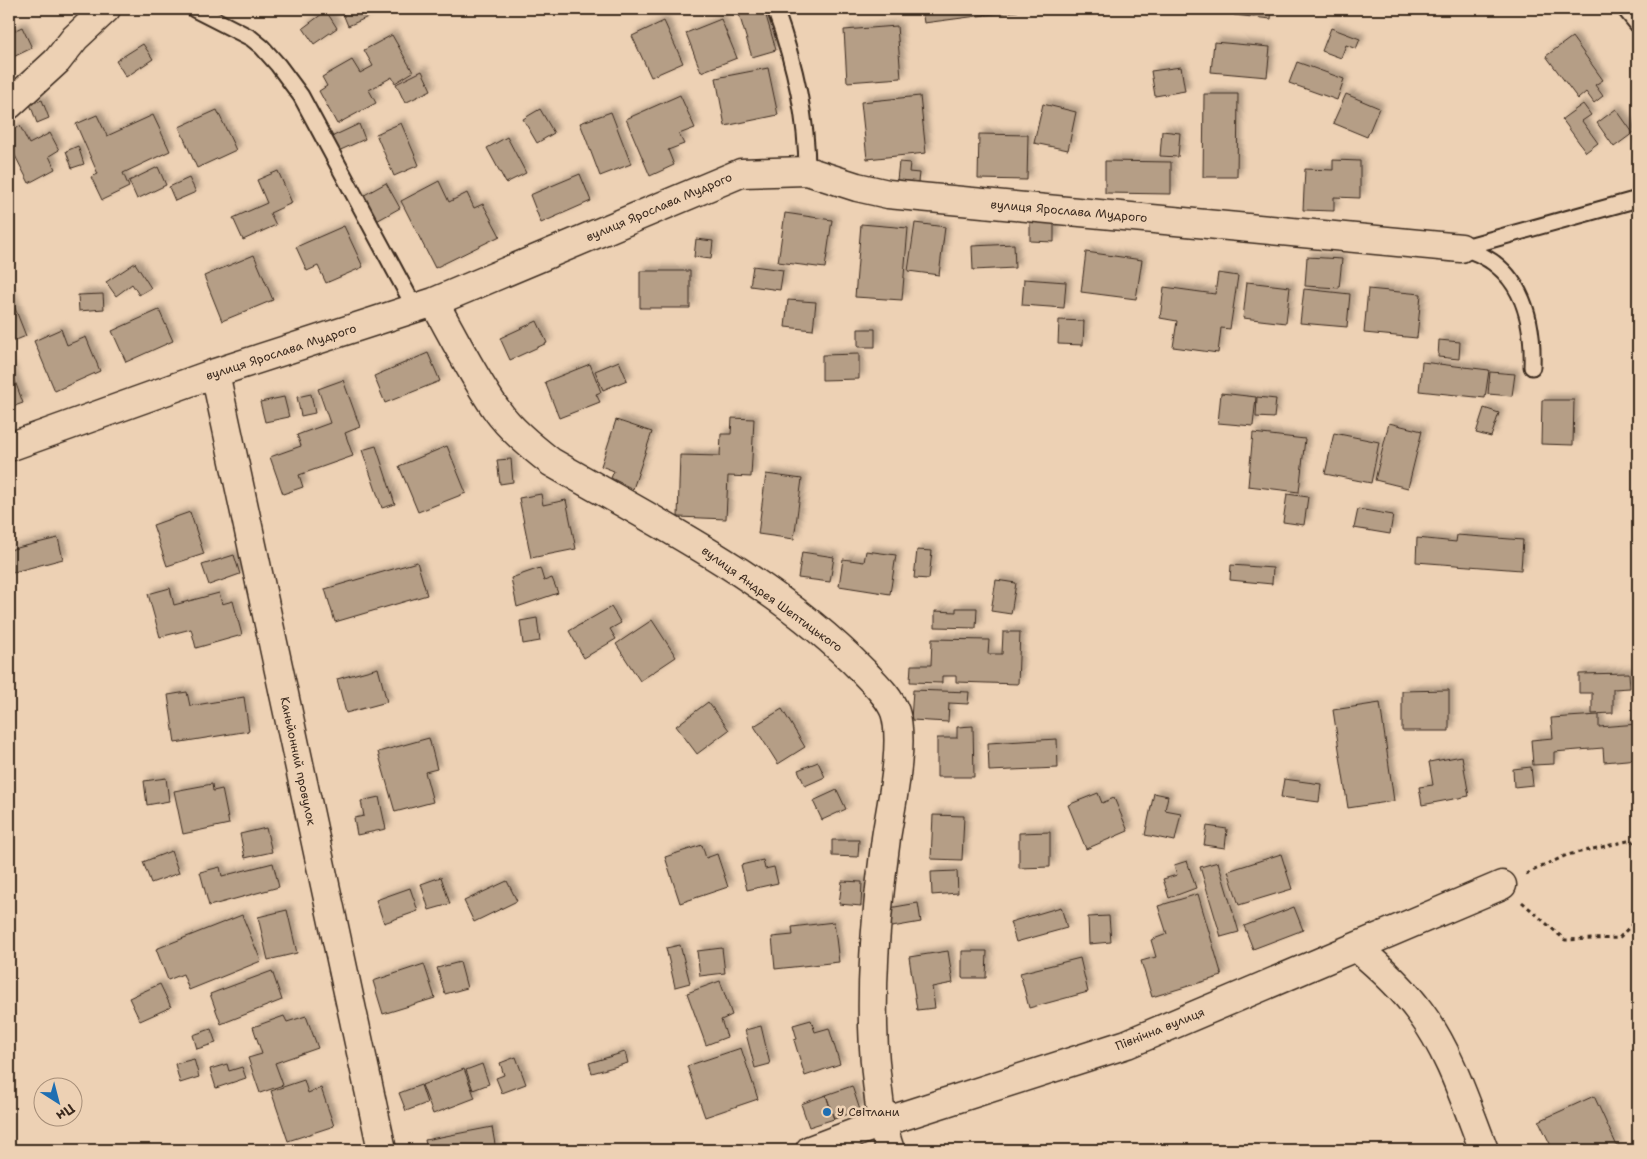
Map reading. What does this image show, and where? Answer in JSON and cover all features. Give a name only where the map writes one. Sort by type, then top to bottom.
[{"type":"street","points":[[9,105],[57,61],[75,38],[106,9]]},
{"type":"street","name":"вулиця Ярослава Мудрого","points":[[9,447],[215,373],[425,305],[741,173],[806,171],[856,187],[888,194],[1461,248]]},
{"type":"street","name":"вулиця Андрея Шептицького","points":[[425,305],[496,409],[515,432],[532,448],[559,467],[709,551],[759,586],[847,654],[889,700],[895,712],[898,731],[897,757],[879,892],[871,1021],[881,1124],[890,1150]]},
{"type":"street","name":"Каньйонний провулок","points":[[215,373],[382,1150]]},
{"type":"street","name":"Північна вулиця","points":[[810,1150],[881,1124],[1127,1044],[1502,885]]},
{"type":"street","points":[[1356,947],[1389,974],[1421,1013],[1444,1053],[1484,1150]]},
{"type":"lane","points":[[194,9],[251,38],[278,65],[301,96],[425,305]]},
{"type":"lane","points":[[775,9],[784,34],[803,110],[806,131],[806,171]]},
{"type":"lane","points":[[1625,9],[1638,24]]},
{"type":"lane","points":[[1461,248],[1638,199]]},
{"type":"lane","points":[[1461,248],[1481,253],[1497,263],[1509,276],[1519,292],[1530,326],[1532,366]]},
{"type":"path","points":[[1638,849],[1632,840],[1567,855],[1502,885],[1565,940],[1619,938],[1638,918]]},
{"type":"building","points":[[341,9],[386,9],[348,26]]},
{"type":"building","points":[[764,9],[776,50],[752,57],[739,14]]},
{"type":"building","points":[[922,9],[984,9],[985,15],[924,23]]},
{"type":"building","points":[[985,9],[1018,9],[1018,11],[986,15]]},
{"type":"building","points":[[1235,9],[1272,9],[1271,19],[1234,15]]},
{"type":"building","points":[[326,11],[337,28],[314,44],[303,28]]},
{"type":"building","points":[[721,19],[737,58],[701,72],[686,33]]},
{"type":"building","points":[[664,21],[683,63],[651,77],[632,36]]},
{"type":"building","points":[[897,26],[901,78],[847,82],[844,30]]},
{"type":"building","points":[[22,27],[32,48],[9,59],[9,33]]},
{"type":"building","points":[[1331,28],[1360,39],[1356,49],[1346,45],[1341,58],[1322,51]]},
{"type":"building","points":[[392,35],[413,72],[395,83],[392,77],[369,90],[376,103],[337,124],[319,91],[327,86],[322,77],[352,60],[360,73],[373,66],[364,50]]},
{"type":"building","points":[[1572,37],[1603,80],[1595,85],[1603,96],[1594,103],[1586,92],[1578,99],[1546,56]]},
{"type":"building","points":[[1214,42],[1270,47],[1267,77],[1211,72]]},
{"type":"building","points":[[143,44],[153,59],[126,77],[116,61]]},
{"type":"building","points":[[1297,62],[1344,79],[1337,100],[1289,83]]},
{"type":"building","points":[[1181,67],[1185,91],[1155,96],[1151,71]]},
{"type":"building","points":[[768,68],[778,115],[725,126],[716,78]]},
{"type":"building","points":[[422,71],[431,90],[405,103],[396,84]]},
{"type":"building","points":[[1204,94],[1238,94],[1237,177],[1203,177]]},
{"type":"building","points":[[1346,94],[1379,108],[1367,137],[1333,123]]},
{"type":"building","points":[[680,95],[695,128],[679,134],[684,144],[668,150],[674,165],[650,176],[626,119]]},
{"type":"building","points":[[920,96],[926,153],[867,159],[861,102]]},
{"type":"building","points":[[42,100],[49,118],[37,123],[30,104]]},
{"type":"building","points":[[1043,104],[1076,112],[1068,150],[1034,143]]},
{"type":"building","points":[[1583,104],[1591,115],[1582,121],[1598,143],[1586,152],[1562,119]]},
{"type":"building","points":[[540,109],[554,133],[537,143],[523,119]]},
{"type":"building","points":[[1616,109],[1633,133],[1614,147],[1597,123]]},
{"type":"building","points":[[217,110],[236,150],[197,168],[179,127]]},
{"type":"building","points":[[611,112],[631,164],[600,176],[580,123]]},
{"type":"building","points":[[97,115],[107,136],[153,115],[170,151],[123,173],[129,187],[102,200],[91,177],[98,174],[76,124]]},
{"type":"building","points":[[401,123],[419,165],[394,176],[376,134]]},
{"type":"building","points":[[359,124],[365,139],[334,153],[327,139]]},
{"type":"building","points":[[20,126],[29,144],[50,133],[59,150],[49,156],[55,169],[29,183],[9,144],[9,132]]},
{"type":"building","points":[[1162,131],[1180,133],[1178,157],[1160,156]]},
{"type":"building","points":[[979,134],[1028,135],[1027,180],[978,179]]},
{"type":"building","points":[[507,137],[526,173],[506,183],[487,148]]},
{"type":"building","points":[[78,146],[84,164],[72,168],[66,151]]},
{"type":"building","points":[[1333,160],[1360,161],[1360,198],[1334,197],[1334,211],[1303,210],[1305,169],[1333,170]]},
{"type":"building","points":[[1105,161],[1171,162],[1171,194],[1105,193]]},
{"type":"building","points":[[899,162],[910,163],[909,172],[919,173],[918,182],[897,180]]},
{"type":"building","points":[[158,167],[166,185],[137,199],[129,181]]},
{"type":"building","points":[[278,171],[292,203],[270,213],[276,225],[243,240],[233,218],[267,203],[257,180]]},
{"type":"building","points":[[580,174],[591,201],[541,223],[530,195]]},
{"type":"building","points":[[189,178],[196,192],[175,201],[169,187]]},
{"type":"building","points":[[439,181],[449,202],[467,193],[474,208],[483,204],[500,236],[435,268],[401,201]]},
{"type":"building","points":[[386,183],[400,208],[373,223],[359,198]]},
{"type":"building","points":[[785,213],[832,220],[825,268],[778,262]]},
{"type":"building","points":[[1030,222],[1054,222],[1054,242],[1030,241]]},
{"type":"building","points":[[915,223],[945,227],[939,275],[908,271]]},
{"type":"building","points":[[861,224],[908,228],[902,300],[855,297]]},
{"type":"building","points":[[344,226],[363,267],[326,283],[318,266],[307,271],[296,247]]},
{"type":"building","points":[[696,239],[713,241],[711,259],[694,257]]},
{"type":"building","points":[[1014,244],[1015,268],[973,270],[972,246]]},
{"type":"building","points":[[1086,252],[1142,260],[1136,299],[1081,292]]},
{"type":"building","points":[[254,255],[273,300],[222,321],[204,276]]},
{"type":"building","points":[[1307,257],[1342,259],[1339,288],[1305,286]]},
{"type":"building","points":[[135,263],[151,288],[139,295],[132,284],[116,296],[106,282]]},
{"type":"building","points":[[753,266],[783,270],[780,290],[750,286]]},
{"type":"building","points":[[640,271],[690,271],[690,308],[640,308]]},
{"type":"building","points":[[1218,273],[1238,276],[1230,329],[1221,328],[1218,353],[1173,347],[1177,321],[1160,318],[1164,287],[1215,294]]},
{"type":"building","points":[[1024,279],[1066,282],[1064,308],[1022,305]]},
{"type":"building","points":[[1247,282],[1290,287],[1286,323],[1243,318]]},
{"type":"building","points":[[1304,289],[1350,294],[1347,327],[1300,323]]},
{"type":"building","points":[[1368,289],[1421,294],[1417,338],[1364,333]]},
{"type":"building","points":[[9,293],[26,336],[9,343]]},
{"type":"building","points":[[103,294],[104,309],[79,311],[78,295]]},
{"type":"building","points":[[788,300],[816,302],[813,330],[785,327]]},
{"type":"building","points":[[159,310],[173,341],[126,362],[112,331]]},
{"type":"building","points":[[1059,320],[1084,321],[1083,345],[1058,344]]},
{"type":"building","points":[[537,321],[547,343],[510,360],[500,338]]},
{"type":"building","points":[[61,329],[67,345],[86,337],[100,371],[55,391],[34,341]]},
{"type":"building","points":[[858,329],[875,329],[875,347],[858,347]]},
{"type":"building","points":[[1439,340],[1460,342],[1459,359],[1438,357]]},
{"type":"building","points":[[428,353],[440,381],[385,403],[374,376]]},
{"type":"building","points":[[859,354],[859,379],[822,380],[822,355]]},
{"type":"building","points":[[619,361],[627,380],[603,390],[595,371]]},
{"type":"building","points":[[1422,362],[1489,370],[1485,398],[1419,391]]},
{"type":"building","points":[[590,364],[601,392],[596,394],[600,402],[559,418],[545,382]]},
{"type":"building","points":[[9,365],[23,403],[9,408]]},
{"type":"building","points":[[1490,372],[1515,374],[1512,396],[1488,394]]},
{"type":"building","points":[[343,380],[360,427],[345,433],[353,456],[299,475],[303,487],[283,494],[270,457],[301,446],[297,435],[330,423],[318,389]]},
{"type":"building","points":[[1221,393],[1256,397],[1253,426],[1218,423]]},
{"type":"building","points":[[311,394],[315,413],[301,416],[297,397]]},
{"type":"building","points":[[284,397],[289,417],[265,422],[260,402]]},
{"type":"building","points":[[1257,397],[1276,399],[1274,418],[1256,417]]},
{"type":"building","points":[[1542,400],[1574,400],[1573,445],[1541,444]]},
{"type":"building","points":[[1484,408],[1499,413],[1491,437],[1476,433]]},
{"type":"building","points":[[732,418],[754,419],[751,477],[728,476],[726,519],[678,517],[680,455],[720,456],[721,434],[731,434]]},
{"type":"building","points":[[616,420],[652,432],[633,489],[611,478],[614,471],[601,466]]},
{"type":"building","points":[[1389,423],[1422,431],[1408,488],[1375,480]]},
{"type":"building","points":[[1253,433],[1305,439],[1299,492],[1248,486]]},
{"type":"building","points":[[1334,433],[1379,442],[1371,483],[1325,474]]},
{"type":"building","points":[[376,446],[395,504],[382,508],[362,450]]},
{"type":"building","points":[[447,446],[466,493],[418,512],[399,466]]},
{"type":"building","points":[[511,459],[513,482],[500,484],[497,460]]},
{"type":"building","points":[[766,474],[802,479],[794,539],[758,534]]},
{"type":"building","points":[[541,494],[543,505],[566,500],[576,549],[531,558],[519,498]]},
{"type":"building","points":[[1287,494],[1308,497],[1304,525],[1283,522]]},
{"type":"building","points":[[1358,509],[1393,515],[1390,534],[1354,528]]},
{"type":"building","points":[[190,512],[204,554],[167,566],[153,525]]},
{"type":"building","points":[[1457,535],[1523,540],[1521,570],[1416,562],[1417,538],[1456,542]]},
{"type":"building","points":[[58,538],[63,559],[10,573],[9,550]]},
{"type":"building","points":[[917,550],[932,551],[929,579],[914,578]]},
{"type":"building","points":[[866,551],[896,555],[890,594],[839,586],[843,559],[864,562]]},
{"type":"building","points":[[802,552],[834,557],[830,582],[798,578]]},
{"type":"building","points":[[234,555],[240,574],[209,585],[202,565]]},
{"type":"building","points":[[417,562],[427,595],[335,622],[325,589]]},
{"type":"building","points":[[1231,565],[1273,568],[1272,584],[1230,580]]},
{"type":"building","points":[[540,568],[544,581],[552,578],[558,593],[517,607],[511,578]]},
{"type":"building","points":[[996,580],[1016,583],[1011,614],[991,611]]},
{"type":"building","points":[[170,588],[174,605],[219,593],[222,604],[233,601],[242,635],[196,648],[191,629],[160,637],[148,594]]},
{"type":"building","points":[[611,607],[621,623],[610,629],[616,639],[584,658],[569,631]]},
{"type":"building","points":[[956,608],[977,608],[976,628],[935,627],[935,611],[956,612]]},
{"type":"building","points":[[537,618],[540,641],[523,644],[520,621]]},
{"type":"building","points":[[652,620],[676,657],[640,681],[616,644]]},
{"type":"building","points":[[1003,632],[1020,632],[1018,684],[956,682],[956,676],[942,676],[942,683],[910,682],[911,665],[931,665],[932,639],[989,640],[988,654],[1002,654]]},
{"type":"building","points":[[378,668],[387,702],[346,713],[337,679]]},
{"type":"building","points":[[1629,673],[1630,688],[1613,689],[1613,713],[1592,714],[1592,693],[1579,693],[1579,674]]},
{"type":"building","points":[[913,690],[969,692],[968,704],[949,703],[948,722],[911,720]]},
{"type":"building","points":[[1449,690],[1449,731],[1402,731],[1402,691]]},
{"type":"building","points":[[187,692],[190,706],[244,697],[249,731],[175,743],[168,695]]},
{"type":"building","points":[[708,702],[729,730],[697,754],[676,726]]},
{"type":"building","points":[[1380,703],[1394,801],[1348,808],[1333,710]]},
{"type":"building","points":[[782,709],[805,747],[778,764],[754,726]]},
{"type":"building","points":[[1599,715],[1599,727],[1638,724],[1638,759],[1604,762],[1603,748],[1554,752],[1554,764],[1533,765],[1531,740],[1553,738],[1551,718]]},
{"type":"building","points":[[973,726],[974,777],[937,777],[937,738],[957,738],[957,727]]},
{"type":"building","points":[[429,738],[437,769],[425,772],[433,802],[395,812],[378,752]]},
{"type":"building","points":[[1057,739],[1058,768],[989,771],[988,743]]},
{"type":"building","points":[[1462,756],[1469,796],[1422,805],[1419,787],[1433,785],[1429,762]]},
{"type":"building","points":[[818,762],[825,777],[805,786],[798,770]]},
{"type":"building","points":[[1531,767],[1533,785],[1514,787],[1513,769]]},
{"type":"building","points":[[166,778],[169,801],[147,805],[144,781]]},
{"type":"building","points":[[1284,779],[1321,784],[1319,802],[1281,797]]},
{"type":"building","points":[[212,784],[213,791],[222,789],[229,824],[183,834],[174,791]]},
{"type":"building","points":[[837,790],[846,809],[822,820],[813,801]]},
{"type":"building","points":[[1098,793],[1102,803],[1114,798],[1128,831],[1086,849],[1068,805]]},
{"type":"building","points":[[1154,793],[1168,796],[1165,810],[1181,813],[1175,841],[1145,835]]},
{"type":"building","points":[[379,797],[386,829],[357,835],[354,818],[364,816],[361,801]]},
{"type":"building","points":[[933,815],[964,816],[962,860],[931,859]]},
{"type":"building","points":[[1207,826],[1227,829],[1225,848],[1204,845]]},
{"type":"building","points":[[266,828],[272,852],[245,858],[240,834]]},
{"type":"building","points":[[1050,832],[1050,867],[1019,868],[1019,833]]},
{"type":"building","points":[[832,840],[859,840],[858,857],[832,856]]},
{"type":"building","points":[[702,845],[706,858],[717,854],[728,887],[680,903],[665,857]]},
{"type":"building","points":[[171,851],[179,873],[151,883],[143,862]]},
{"type":"building","points":[[1281,854],[1292,889],[1239,905],[1228,871]]},
{"type":"building","points":[[763,860],[765,869],[774,867],[778,883],[747,890],[741,865]]},
{"type":"building","points":[[1187,861],[1196,888],[1169,898],[1163,879],[1177,875],[1174,865]]},
{"type":"building","points":[[1218,862],[1239,932],[1221,937],[1200,867]]},
{"type":"building","points":[[273,863],[279,887],[209,906],[200,872],[220,867],[222,876]]},
{"type":"building","points":[[957,871],[958,893],[932,895],[931,872]]},
{"type":"building","points":[[441,877],[450,904],[429,910],[421,884]]},
{"type":"building","points":[[507,881],[517,901],[474,922],[464,901]]},
{"type":"building","points":[[842,881],[862,882],[861,906],[839,904]]},
{"type":"building","points":[[410,888],[418,911],[384,923],[376,900]]},
{"type":"building","points":[[1198,894],[1222,976],[1152,997],[1141,961],[1156,957],[1151,940],[1167,934],[1158,906]]},
{"type":"building","points":[[918,903],[921,922],[892,927],[889,908]]},
{"type":"building","points":[[1061,907],[1067,928],[1016,942],[1010,922]]},
{"type":"building","points":[[1294,907],[1303,930],[1253,949],[1244,926]]},
{"type":"building","points":[[287,910],[297,953],[268,960],[258,917]]},
{"type":"building","points":[[242,915],[261,961],[189,990],[183,974],[168,980],[156,949]]},
{"type":"building","points":[[1109,916],[1111,942],[1089,944],[1088,917]]},
{"type":"building","points":[[834,922],[839,962],[775,969],[772,937],[793,935],[792,927]]},
{"type":"building","points":[[680,945],[690,983],[675,987],[666,948]]},
{"type":"building","points":[[722,948],[725,973],[700,976],[697,951]]},
{"type":"building","points":[[948,951],[953,983],[932,987],[935,1008],[917,1010],[909,957]]},
{"type":"building","points":[[962,951],[987,951],[986,978],[962,978]]},
{"type":"building","points":[[1080,958],[1088,992],[1029,1008],[1020,973]]},
{"type":"building","points":[[460,962],[467,988],[445,994],[437,968]]},
{"type":"building","points":[[424,964],[435,998],[383,1014],[373,981]]},
{"type":"building","points":[[272,971],[282,1000],[221,1024],[210,994]]},
{"type":"building","points":[[720,981],[732,1015],[721,1020],[727,1037],[706,1045],[687,993]]},
{"type":"building","points":[[160,984],[171,1007],[140,1021],[129,998]]},
{"type":"building","points":[[284,1016],[287,1022],[306,1016],[318,1048],[275,1063],[283,1085],[260,1093],[248,1058],[262,1054],[253,1027]]},
{"type":"building","points":[[811,1020],[815,1032],[829,1028],[840,1064],[805,1076],[794,1040],[797,1039],[793,1025]]},
{"type":"building","points":[[761,1026],[770,1064],[755,1068],[745,1030]]},
{"type":"building","points":[[211,1029],[216,1043],[197,1049],[193,1035]]},
{"type":"building","points":[[741,1048],[758,1099],[705,1117],[687,1066]]},
{"type":"building","points":[[625,1052],[628,1063],[592,1073],[589,1063]]},
{"type":"building","points":[[516,1057],[526,1084],[502,1093],[496,1078],[504,1075],[500,1063]]},
{"type":"building","points":[[194,1059],[199,1077],[180,1083],[175,1064]]},
{"type":"building","points":[[227,1064],[229,1071],[242,1067],[246,1078],[216,1088],[210,1069]]},
{"type":"building","points":[[482,1064],[489,1084],[473,1090],[466,1070]]},
{"type":"building","points":[[464,1069],[475,1098],[433,1114],[422,1085]]},
{"type":"building","points":[[304,1080],[308,1093],[321,1088],[334,1126],[288,1141],[271,1091]]},
{"type":"building","points":[[421,1085],[427,1103],[406,1111],[399,1093]]},
{"type":"building","points":[[852,1086],[860,1110],[834,1119],[826,1095]]},
{"type":"building","points":[[826,1095],[834,1119],[809,1127],[801,1104]]},
{"type":"building","points":[[1594,1096],[1617,1146],[1607,1150],[1553,1150],[1539,1121]]},
{"type":"building","points":[[492,1127],[496,1150],[427,1150],[425,1140]]},
{"type":"place","name":"У Світлани","points":[[827,1112]]}]
